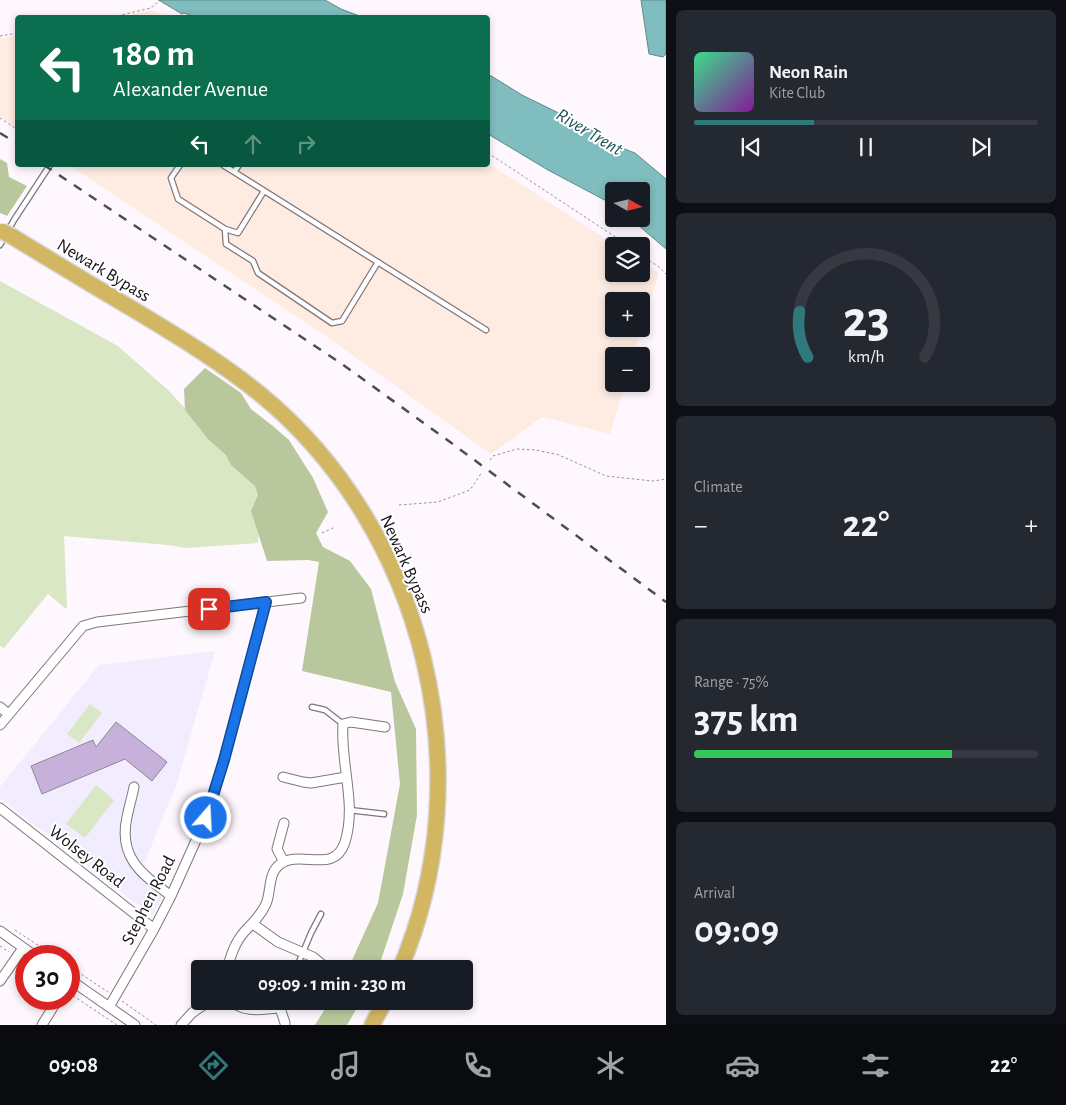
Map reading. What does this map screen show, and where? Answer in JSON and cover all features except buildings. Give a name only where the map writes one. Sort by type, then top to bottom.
[{"type":"highway","name":"Newark Bypass","points":[[4,236],[167,330],[226,368],[261,395],[294,426],[322,457],[347,489],[381,543],[398,580],[415,626],[436,724],[438,758],[438,801],[434,844],[426,887],[415,929],[403,960]]},
{"type":"highway","points":[[372,1025],[380,1010]]},
{"type":"street","points":[[0,725],[83,626],[97,622],[301,598]]},
{"type":"street","name":"Stephen Road","points":[[109,1007],[171,896],[206,818],[266,602]]},
{"type":"street","points":[[0,707],[8,714]]},
{"type":"street","points":[[230,960],[235,946],[253,924],[268,901],[276,869],[284,862],[293,859],[325,861],[333,858],[344,843],[349,810],[342,744],[343,724],[351,722],[385,727]]},
{"type":"street","points":[[283,777],[311,783],[346,777]]},
{"type":"street","points":[[134,787],[125,827],[130,857],[140,872],[171,896]]},
{"type":"street","name":"Wolsey Road","points":[[0,808],[154,929]]},
{"type":"street","points":[[284,823],[277,849],[284,862]]},
{"type":"street","points":[[253,924],[278,942],[317,960]]},
{"type":"street","points":[[0,931],[19,945]]},
{"type":"street","points":[[0,981],[15,959]]},
{"type":"street","points":[[80,987],[135,1025]]},
{"type":"street","points":[[42,1025],[51,1010]]},
{"type":"street","points":[[181,1025],[196,1010]]},
{"type":"street","points":[[281,1010],[286,1024]]},
{"type":"lane","points":[[4,236],[49,167]]},
{"type":"lane","points":[[179,167],[171,178],[178,199],[225,229],[238,233],[264,191]]},
{"type":"lane","points":[[225,167],[486,330]]},
{"type":"lane","points":[[234,172],[238,167]]},
{"type":"lane","points":[[225,229],[226,244],[253,261],[258,273],[332,323],[342,321],[378,262]]},
{"type":"lane","points":[[312,707],[325,710],[343,724]]},
{"type":"lane","points":[[349,810],[384,814]]},
{"type":"lane","points":[[300,960],[321,914]]},
{"type":"path","points":[[121,15],[151,8],[159,0],[184,15]]},
{"type":"path","points":[[0,36],[15,34]]},
{"type":"path","points":[[0,118],[15,128]]},
{"type":"path","points":[[490,154],[615,237]]},
{"type":"path","points":[[650,261],[666,274]]},
{"type":"path","points":[[490,460],[493,456],[517,449],[536,450],[559,455],[606,476],[653,481],[666,479]]},
{"type":"path","points":[[399,505],[438,502],[470,490],[482,472]]},
{"type":"path","points":[[322,533],[335,526]]},
{"type":"path","points":[[14,930],[37,945]]},
{"type":"path","points":[[80,1000],[117,1025]]},
{"type":"shaded area","points":[[151,11],[162,15],[128,15]]},
{"type":"shaded area","points":[[15,36],[15,127],[0,116],[0,39]]},
{"type":"shaded area","points":[[490,164],[605,238],[605,282],[650,282],[650,268],[659,273],[650,302],[650,292],[605,292],[605,337],[639,337],[636,347],[605,347],[605,392],[623,392],[610,434],[542,417],[491,454],[330,339],[72,167],[490,167]]},
{"type":"shaded area","points":[[215,651],[177,783],[143,866],[168,886],[152,916],[0,798],[0,787],[99,665]]},
{"type":"green space","points":[[0,159],[7,163],[9,177],[27,186],[7,216],[0,213]]},
{"type":"green space","points":[[0,281],[118,346],[168,390],[262,491],[258,543],[186,548],[64,536],[66,609],[48,594],[4,648],[0,646]]},
{"type":"green space","points":[[205,368],[241,393],[251,409],[289,440],[313,478],[328,512],[316,533],[323,547],[350,561],[371,589],[395,682],[416,729],[417,815],[403,894],[381,960],[352,960],[378,903],[400,784],[391,692],[302,671],[319,562],[308,560],[267,561],[251,511],[258,495],[255,486],[231,465],[226,455],[208,439],[185,410],[184,389]]},
{"type":"green space","points":[[90,704],[102,713],[79,743],[67,734]]},
{"type":"green space","points":[[96,785],[114,800],[85,838],[66,824]]},
{"type":"green space","points":[[324,1010],[356,1010],[347,1025],[315,1025]]},
{"type":"water","points":[[159,0],[325,0],[357,15],[190,15],[184,13],[182,14]]},
{"type":"water","points":[[641,0],[666,0],[666,54],[663,57],[649,54]]},
{"type":"water","name":"River Trent","points":[[490,75],[522,95],[607,138],[617,146],[635,153],[666,179],[666,249],[642,228],[650,228],[650,182],[605,182],[605,200],[548,170],[490,135]]},
{"type":"railway","points":[[0,133],[15,142]]},
{"type":"railway","points":[[47,167],[339,362],[666,602]]},
{"type":"route","points":[[206,818],[224,760],[266,602],[209,609]]}]
